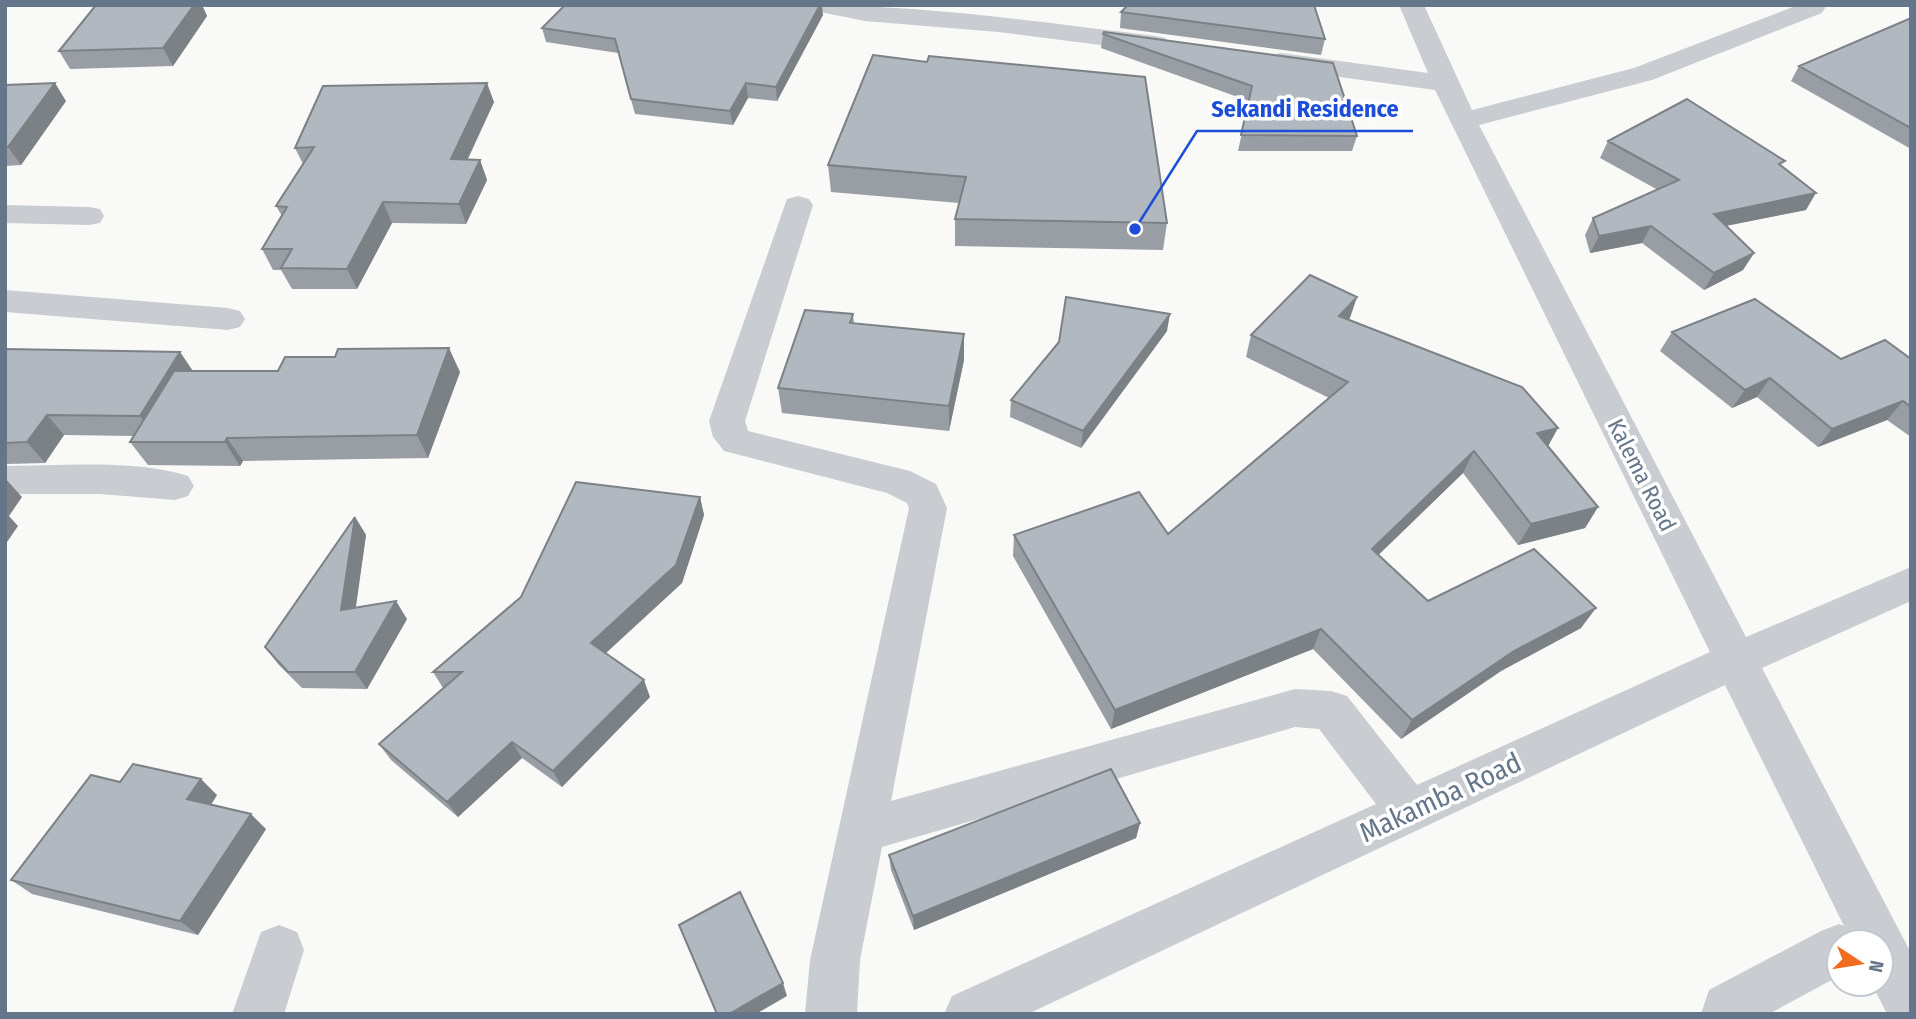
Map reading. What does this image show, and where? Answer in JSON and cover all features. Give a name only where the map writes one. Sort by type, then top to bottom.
[{"type":"street","points":[[819,5],[865,13],[998,24],[1185,48]]},
{"type":"street","name":"Kalema Road","points":[[1411,5],[1463,121],[1736,660],[1857,928]]},
{"type":"street","points":[[1463,121],[1583,93],[1643,74],[1814,6]]},
{"type":"street","points":[[1253,57],[1446,83]]},
{"type":"street","points":[[798,205],[727,421],[731,437],[737,442],[897,481],[923,494],[929,508],[835,960],[831,1014]]},
{"type":"street","points":[[5,214],[89,216]]},
{"type":"street","points":[[5,301],[228,319]]},
{"type":"street","points":[[5,480],[100,480],[175,486]]},
{"type":"street","name":"Makamba Road","points":[[970,1014],[1736,660],[1911,583]]},
{"type":"street","points":[[862,831],[1294,708],[1331,710],[1409,811]]},
{"type":"street","points":[[258,1014],[279,950]]},
{"type":"street","points":[[1727,1014],[1727,1008],[1825,962]]},
{"type":"street","name":"Kalema Road","points":[[1895,985],[1911,1006]]},
{"type":"building","points":[[96,5],[194,5],[163,48],[59,51]]},
{"type":"building","points":[[565,5],[820,5],[776,87],[746,83],[730,111],[631,99],[615,39],[542,28]]},
{"type":"building","points":[[1128,5],[1314,5],[1325,39],[1121,12]]},
{"type":"building","points":[[1911,18],[1911,128],[1799,66]]},
{"type":"building","points":[[1104,32],[1333,63],[1357,136],[1241,135],[1252,86],[1103,34]]},
{"type":"building","points":[[873,55],[927,62],[929,56],[1145,77],[1167,223],[955,219],[966,177],[828,165]]},
{"type":"building","points":[[55,83],[8,147],[5,147],[5,85]]},
{"type":"building","points":[[487,83],[451,159],[480,160],[459,204],[383,202],[347,269],[281,268],[292,249],[262,249],[287,207],[276,206],[314,147],[295,148],[323,86]]},
{"type":"building","points":[[1687,99],[1785,161],[1779,164],[1816,193],[1714,214],[1754,253],[1714,273],[1651,226],[1599,236],[1593,218],[1679,180],[1608,141]]},
{"type":"building","points":[[1310,275],[1357,297],[1339,316],[1522,387],[1558,428],[1537,433],[1598,507],[1531,524],[1474,451],[1372,549],[1428,601],[1534,549],[1596,608],[1514,651],[1412,720],[1321,629],[1115,710],[1014,535],[1139,492],[1168,534],[1348,382],[1251,335]]},
{"type":"building","points":[[1066,297],[1170,314],[1083,431],[1011,400],[1059,342]]},
{"type":"building","points":[[1755,299],[1841,359],[1885,340],[1911,359],[1911,407],[1903,401],[1832,429],[1770,378],[1745,390],[1672,332]]},
{"type":"building","points":[[805,310],[853,314],[850,323],[964,334],[949,406],[778,388]]},
{"type":"building","points":[[449,348],[417,435],[227,438],[225,442],[130,442],[174,371],[278,371],[285,357],[335,357],[338,349]]},
{"type":"building","points":[[5,349],[180,352],[140,416],[47,415],[27,442],[5,443]]},
{"type":"building","points":[[576,482],[700,497],[676,565],[591,643],[644,680],[553,771],[512,742],[447,802],[379,744],[462,672],[433,672],[521,597]]},
{"type":"building","points":[[355,517],[341,610],[396,601],[355,672],[288,672],[265,647]]},
{"type":"building","points":[[133,764],[201,779],[187,799],[251,814],[180,921],[11,880],[91,775],[120,782]]},
{"type":"building","points":[[1111,769],[1140,823],[913,916],[889,855]]},
{"type":"building","points":[[740,892],[783,983],[729,1014],[717,1014],[679,925]]},
{"type":"place","name":"Sekandi Residence","points":[[1135,229]]}]
